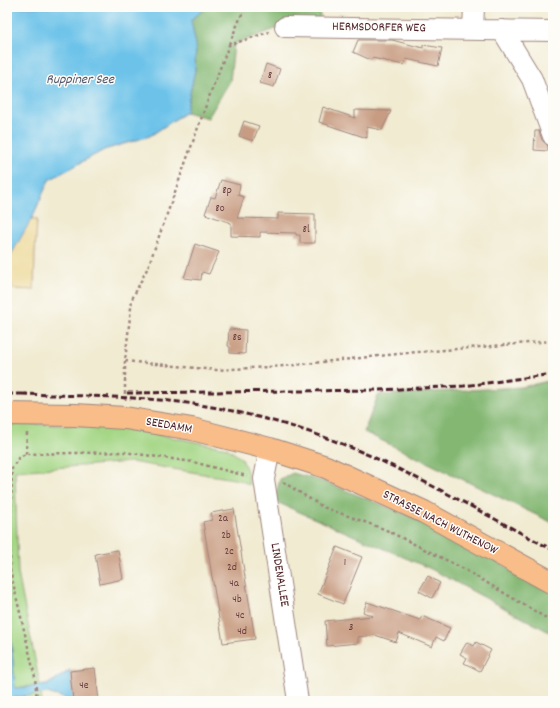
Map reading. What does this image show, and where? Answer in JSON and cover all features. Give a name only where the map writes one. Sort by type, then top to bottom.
[{"type":"main road","name":"SEEDAMM","points":[[7,414],[75,415],[125,418],[192,429],[270,449],[326,467]]},
{"type":"main road","name":"STRASSE NACH WUTHENOW","points":[[326,467],[424,512],[553,583]]},
{"type":"street","points":[[473,29],[474,7]]},
{"type":"street","name":"HERMSDORFER WEG","points":[[285,27],[553,31]]},
{"type":"street","points":[[502,30],[532,79],[553,136]]},
{"type":"street","name":"LINDENALLEE","points":[[270,449],[258,478],[298,701]]},
{"type":"path","points":[[125,403],[125,361],[132,299],[148,267],[206,105],[245,7]]},
{"type":"path","points":[[229,45],[285,27]]},
{"type":"path","points":[[125,361],[216,370],[284,366],[407,353],[553,341]]},
{"type":"path","points":[[26,454],[27,432]]},
{"type":"path","points":[[37,701],[34,677],[10,570],[12,468],[19,457],[26,454],[124,452],[193,462],[258,478],[282,481],[323,507],[384,529],[462,568],[553,622]]},
{"type":"green space","points":[[207,7],[320,7],[320,26],[287,25],[234,44],[230,81],[208,118],[186,112],[195,70],[196,45],[191,20]]},
{"type":"green space","points":[[553,380],[553,523],[364,432],[378,395],[522,387]]},
{"type":"green space","points":[[36,424],[125,428],[227,448],[242,459],[247,471],[249,485],[240,480],[131,462],[15,471],[18,573],[40,685],[15,688],[7,584],[7,425]]},
{"type":"green space","points":[[293,473],[325,482],[420,520],[553,592],[553,634],[431,569],[274,501],[280,479]]},
{"type":"green space","points":[[41,694],[42,701],[16,701],[16,697]]},
{"type":"sand","points":[[9,218],[37,219],[34,290],[13,289],[7,274]]},
{"type":"water","name":"Ruppiner See","points":[[7,7],[207,7],[191,20],[196,45],[195,70],[186,112],[150,136],[104,150],[49,180],[32,218],[11,255],[7,289]]},
{"type":"water","points":[[7,584],[15,688],[47,685],[70,670],[74,701],[47,693],[16,697],[16,701],[7,701]]},
{"type":"building","points":[[358,40],[392,40],[423,48],[423,45],[442,48],[438,66],[406,59],[404,65],[372,58],[371,60],[353,52]]},
{"type":"building","points":[[266,64],[280,69],[274,87],[260,83]]},
{"type":"building","points":[[323,107],[355,118],[355,110],[391,111],[382,130],[367,127],[367,138],[319,122]]},
{"type":"building","points":[[244,121],[259,126],[253,141],[239,136]]},
{"type":"building","points":[[535,131],[539,131],[542,140],[548,146],[548,151],[534,150]]},
{"type":"building","points":[[221,180],[240,185],[238,195],[244,197],[237,218],[278,219],[278,213],[315,214],[315,243],[300,243],[300,235],[296,235],[296,233],[260,232],[260,237],[231,236],[231,223],[205,214],[211,197],[215,198]]},
{"type":"building","points":[[195,244],[219,252],[209,274],[202,272],[201,280],[184,278]]},
{"type":"building","points":[[229,329],[246,330],[245,354],[230,353],[230,347],[228,346]]},
{"type":"building","points":[[234,509],[255,639],[223,643],[203,522],[212,520],[211,513]]},
{"type":"building","points":[[337,547],[362,557],[343,604],[318,594]]},
{"type":"building","points":[[118,550],[123,579],[100,584],[95,554]]},
{"type":"building","points":[[428,576],[440,583],[432,598],[419,591]]},
{"type":"building","points":[[367,602],[420,620],[422,616],[450,628],[444,641],[436,637],[432,647],[399,633],[396,642],[375,635],[358,637],[358,643],[327,646],[325,621],[373,616],[363,612]]},
{"type":"building","points":[[467,642],[474,646],[476,642],[491,650],[480,671],[464,663],[467,658],[460,654]]},
{"type":"building","points":[[95,668],[99,701],[73,701],[70,671]]},
{"type":"railway","points":[[127,393],[379,390],[464,386],[553,374]]},
{"type":"railway","points":[[7,394],[27,394]]},
{"type":"railway","points":[[22,394],[120,397],[179,402],[224,409],[270,420],[315,434],[382,461],[431,485],[553,550]]}]
